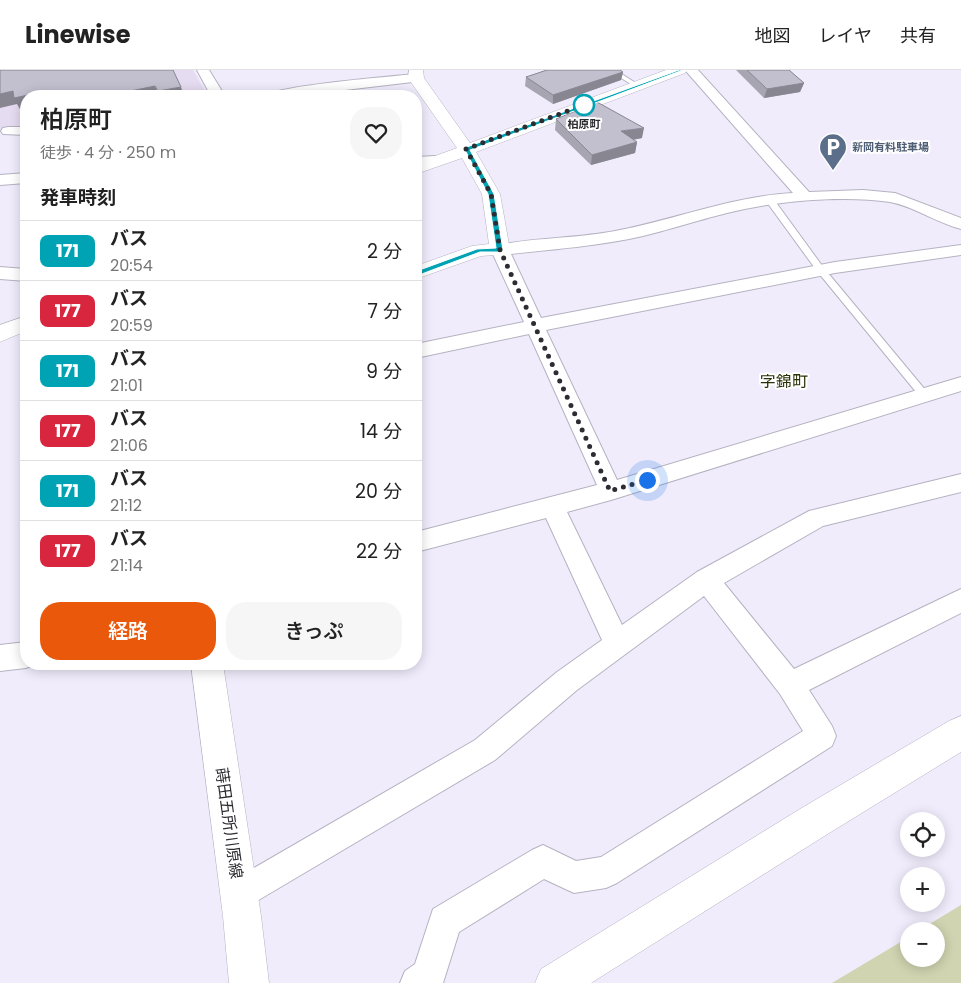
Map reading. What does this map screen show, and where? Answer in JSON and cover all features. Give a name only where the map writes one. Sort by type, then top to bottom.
[{"type":"main road","points":[[422,166],[680,70]]},
{"type":"main road","points":[[416,74],[466,149],[491,194],[500,250],[479,250],[422,271]]},
{"type":"main road","points":[[0,334],[20,326]]},
{"type":"main road","name":"蒔田五所川原線","points":[[208,670],[239,894],[249,983]]},
{"type":"main road","points":[[555,983],[805,827],[961,733]]},
{"type":"street","points":[[203,70],[215,90]]},
{"type":"street","points":[[691,70],[805,197]]},
{"type":"street","points":[[324,90],[416,74]]},
{"type":"street","points":[[8,131],[20,131]]},
{"type":"street","points":[[422,162],[435,161]]},
{"type":"street","points":[[0,180],[20,178]]},
{"type":"street","points":[[610,491],[500,250],[601,239],[642,231],[726,208],[769,200],[805,197],[863,195],[895,198],[961,224]]},
{"type":"street","points":[[422,350],[533,325],[820,270],[919,254],[961,250]]},
{"type":"street","points":[[0,273],[20,275]]},
{"type":"street","points":[[422,540],[610,491],[961,384]]},
{"type":"street","points":[[239,894],[485,750],[566,682],[706,580],[817,518],[961,483]]},
{"type":"street","points":[[552,506],[618,644]]},
{"type":"street","points":[[417,983],[428,975],[445,921],[543,861],[574,878],[606,872],[822,736],[790,685],[706,580]]},
{"type":"street","points":[[790,685],[961,600]]},
{"type":"street","points":[[0,658],[20,656]]},
{"type":"lane","points":[[611,70],[636,85]]},
{"type":"lane","points":[[769,200],[820,270],[924,395]]},
{"type":"shaded area","points":[[0,70],[193,70],[205,90],[20,90],[20,129],[0,130]]},
{"type":"green space","points":[[961,905],[961,983],[832,983],[900,942],[900,967],[945,967],[945,922],[933,922]]},
{"type":"building","points":[[0,70],[173,70],[181,87],[164,90],[157,90],[155,86],[135,90],[20,90],[20,97],[14,98],[13,91],[0,94]]},
{"type":"building","points":[[547,70],[620,70],[623,72],[553,95],[526,77]]},
{"type":"building","points":[[747,70],[789,70],[804,83],[767,89]]},
{"type":"building","points":[[597,102],[644,128],[621,131],[637,142],[592,155],[556,119]]},
{"type":"bus line","name":"171","points":[[422,271],[479,250],[500,250],[491,194],[466,149],[680,70]]},
{"type":"place","name":"柏原町","points":[[584,105]]},
{"type":"place","name":"新岡有料駐車場","points":[[833,171]]},
{"type":"district","name":"字錦町","points":[[784,381]]},
{"type":"route","points":[[584,105],[466,149],[491,194],[500,250],[610,491],[647,480]]}]
